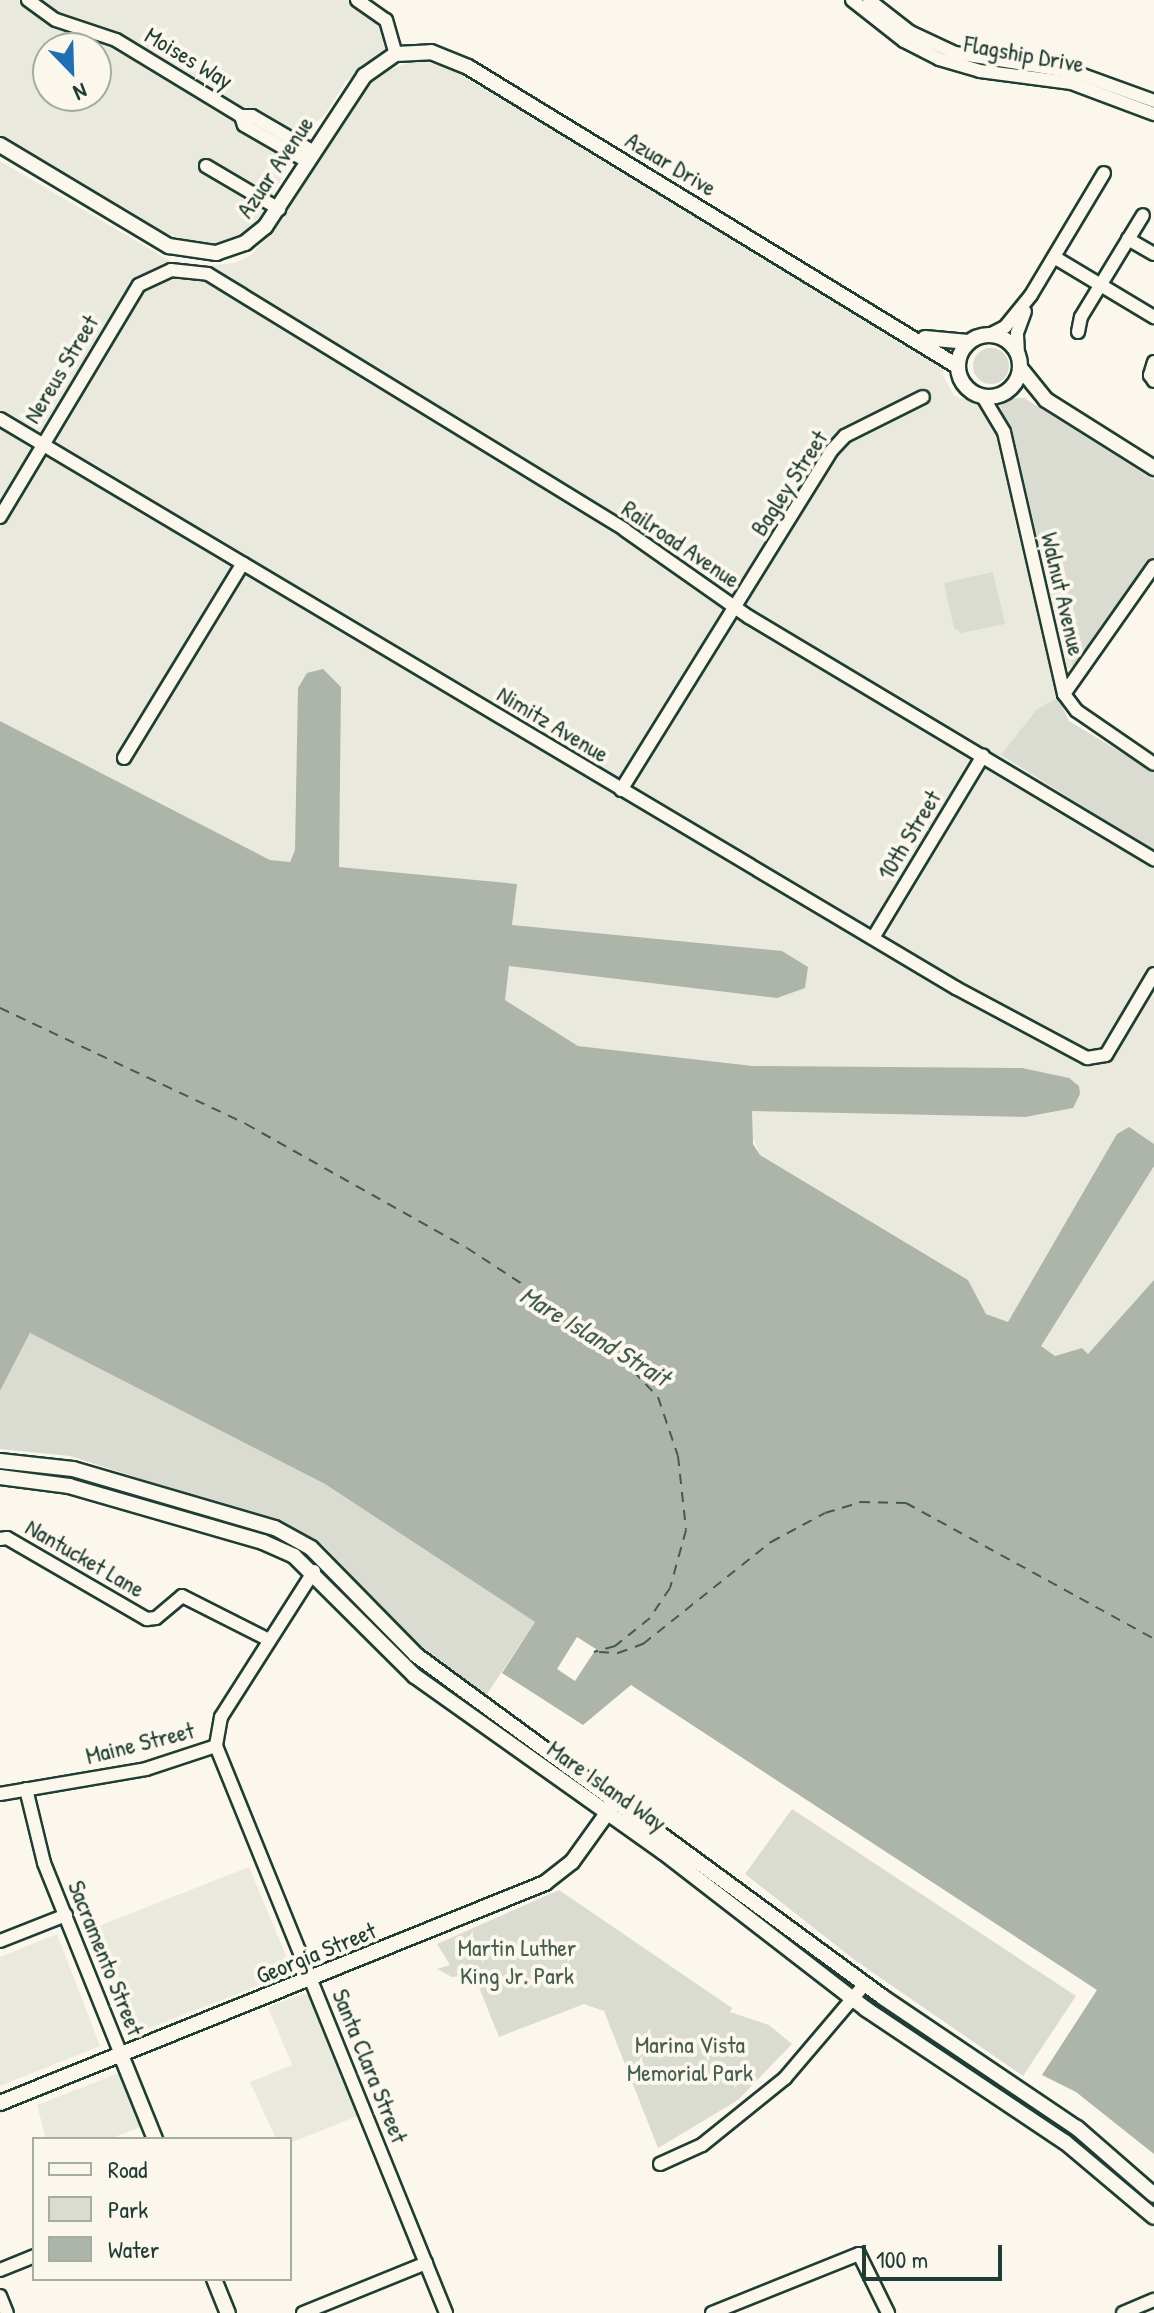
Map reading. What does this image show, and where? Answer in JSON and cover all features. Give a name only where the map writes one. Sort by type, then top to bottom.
[{"type":"main road","name":"Azuar Drive","points":[[396,54],[423,50],[462,63],[917,337],[957,366]]},
{"type":"main road","name":"Azuar Avenue","points":[[0,145],[177,249],[216,253],[238,247],[279,209],[358,81],[396,54]]},
{"type":"main road","points":[[1046,400],[1005,339],[991,334],[968,342],[957,366],[964,385],[983,397],[1005,393],[1046,400],[1154,468]]},
{"type":"main road","name":"Azuar Drive","points":[[917,337],[968,342]]},
{"type":"main road","points":[[1005,393],[1020,361]]},
{"type":"main road","name":"Mare Island Way","points":[[0,1461],[54,1464],[275,1528],[323,1558],[416,1655],[865,1984],[1077,2128],[1154,2195]]},
{"type":"main road","name":"Mare Island Way","points":[[0,1477],[69,1486],[263,1542],[314,1571],[415,1676],[608,1813],[854,2000],[1065,2142],[1154,2217]]},
{"type":"main road","name":"Maine Street","points":[[314,1571],[323,1558]]},
{"type":"main road","name":"Georgia Street","points":[[0,2103],[545,1883],[572,1862],[616,1799]]},
{"type":"main road","name":"Sacramento Street","points":[[121,2055],[154,2137]]},
{"type":"main road","points":[[215,2281],[228,2313]]},
{"type":"street","name":"Moises Way","points":[[28,0],[56,20],[116,40],[241,116],[252,116],[311,157]]},
{"type":"street","points":[[357,0],[386,20],[396,54]]},
{"type":"street","name":"Flagship Drive","points":[[852,0],[904,41],[939,59],[1086,86],[1154,114]]},
{"type":"street","name":"Flagship Drive","points":[[869,0],[910,32],[955,53],[1074,72],[1154,101]]},
{"type":"street","points":[[206,166],[279,209]]},
{"type":"street","points":[[991,334],[1005,327],[1031,295],[1104,173]]},
{"type":"street","points":[[1078,332],[1081,317],[1143,215]]},
{"type":"street","points":[[1128,239],[1154,254]]},
{"type":"street","points":[[1054,257],[1154,317]]},
{"type":"street","name":"Nereus Street","points":[[0,517],[125,302],[147,279],[181,270]]},
{"type":"street","name":"Railroad Avenue","points":[[181,270],[208,274],[232,287],[625,530],[736,608],[1154,859]]},
{"type":"street","points":[[1020,361],[1017,333],[1031,295]]},
{"type":"street","points":[[1154,362],[1150,375],[1154,381]]},
{"type":"street","name":"Bagley Street","points":[[621,790],[832,450],[845,436],[923,397]]},
{"type":"street","name":"Walnut Avenue","points":[[983,397],[1004,432],[1064,694],[1077,711],[1154,764]]},
{"type":"street","name":"Nimitz Avenue","points":[[0,419],[956,988],[1087,1058],[1106,1055],[1154,974]]},
{"type":"street","points":[[124,758],[243,563]]},
{"type":"street","points":[[1064,694],[1154,566]]},
{"type":"street","name":"10th Street","points":[[873,938],[983,756]]},
{"type":"street","name":"Nantucket Lane","points":[[0,1539],[7,1538],[147,1619],[156,1618],[182,1596],[269,1640]]},
{"type":"street","name":"Maine Street","points":[[0,1794],[146,1769],[216,1746],[221,1717],[314,1571]]},
{"type":"street","name":"Santa Clara Street","points":[[216,1746],[446,2313]]},
{"type":"street","name":"Sacramento Street","points":[[26,1789],[39,1850],[121,2055]]},
{"type":"street","points":[[0,1941],[66,1915]]},
{"type":"street","points":[[660,2164],[734,2121],[785,2078],[865,1984]]},
{"type":"street","points":[[712,2313],[830,2263],[859,2254],[888,2313]]},
{"type":"street","points":[[0,2270],[32,2257]]},
{"type":"street","points":[[303,2313],[426,2263]]},
{"type":"street","points":[[0,2296],[7,2313]]},
{"type":"street","points":[[1123,2313],[1154,2300]]},
{"type":"shaded area","points":[[0,0],[350,0],[382,22],[390,53],[346,81],[324,116],[314,123],[253,228],[224,243],[196,243],[154,230],[0,135]]},
{"type":"shaded area","points":[[416,60],[446,67],[535,118],[544,113],[947,351],[943,375],[954,396],[985,406],[1000,403],[1073,667],[1053,673],[1058,698],[1037,709],[1001,756],[1154,851],[1154,1283],[1088,1354],[1082,1348],[1055,1356],[1008,1323],[986,1314],[968,1280],[760,1155],[751,1134],[753,1066],[578,1046],[505,1000],[508,966],[518,966],[512,925],[516,884],[339,867],[336,852],[295,851],[290,862],[270,860],[0,721],[0,161],[172,262],[193,267],[234,263],[250,256],[273,232],[362,91],[381,73]]},
{"type":"shaded area","points":[[249,1867],[293,1972],[131,2035],[91,1929]]},
{"type":"shaded area","points":[[57,1934],[100,2046],[0,2086],[0,1957]]},
{"type":"shaded area","points":[[302,1994],[308,1995],[358,2116],[292,2142],[292,2137],[275,2137],[250,2082],[292,2065],[268,2007]]},
{"type":"shaded area","points":[[119,2073],[141,2127],[114,2137],[45,2137],[37,2105]]},
{"type":"green space","points":[[991,348],[1004,353],[1009,366],[1004,379],[991,384],[978,379],[973,366],[978,353]]},
{"type":"green space","points":[[1011,398],[1024,398],[1154,480],[1154,561],[1080,665],[1073,667],[1000,403]]},
{"type":"green space","points":[[993,572],[1005,624],[961,633],[954,628],[944,583]]},
{"type":"green space","points":[[1058,698],[1069,721],[1154,772],[1154,851],[1001,755],[1037,709]]},
{"type":"green space","points":[[30,1333],[325,1484],[535,1622],[483,1700],[408,1637],[323,1545],[298,1530],[70,1456],[0,1449],[0,1391]]},
{"type":"green space","points":[[792,1809],[1076,1996],[1023,2076],[856,1961],[745,1874]]},
{"type":"green space","name":"Marina Vista Memorial Park","points":[[559,1890],[732,2008],[730,2012],[769,2025],[792,2044],[738,2100],[658,2148],[604,2011],[584,2004],[499,2037],[474,1975],[452,1977],[437,1969],[450,1965],[437,1944]]},
{"type":"water","name":"Mare Island Strait","points":[[323,669],[341,687],[339,867],[517,884],[512,925],[782,951],[808,967],[805,988],[777,998],[509,966],[505,1000],[578,1046],[753,1066],[1022,1068],[1069,1078],[1079,1086],[1080,1094],[1073,1108],[1025,1117],[752,1111],[753,1144],[760,1155],[968,1280],[986,1314],[1008,1322],[1117,1134],[1129,1127],[1154,1144],[1154,1166],[1041,1346],[1055,1356],[1082,1348],[1088,1354],[1154,1280],[1154,2154],[1076,2092],[1042,2075],[1097,1990],[631,1685],[583,1725],[502,1673],[535,1622],[325,1484],[30,1333],[0,1391],[0,721],[270,860],[290,862],[295,850],[298,688],[307,673]]},
{"type":"pier","points":[[577,1637],[596,1649],[575,1681],[557,1669]]},
{"type":"ferry route","points":[[0,1008],[246,1124],[467,1248],[596,1332],[658,1397],[678,1456],[686,1530],[670,1588],[650,1618],[615,1646],[594,1652]]},
{"type":"ferry route","points":[[599,1652],[618,1653],[643,1644],[771,1542],[825,1513],[860,1502],[906,1503],[1154,1639]]},
{"type":"park label","name":"Martin Luther King Jr. Park","points":[[517,1962]]}]
